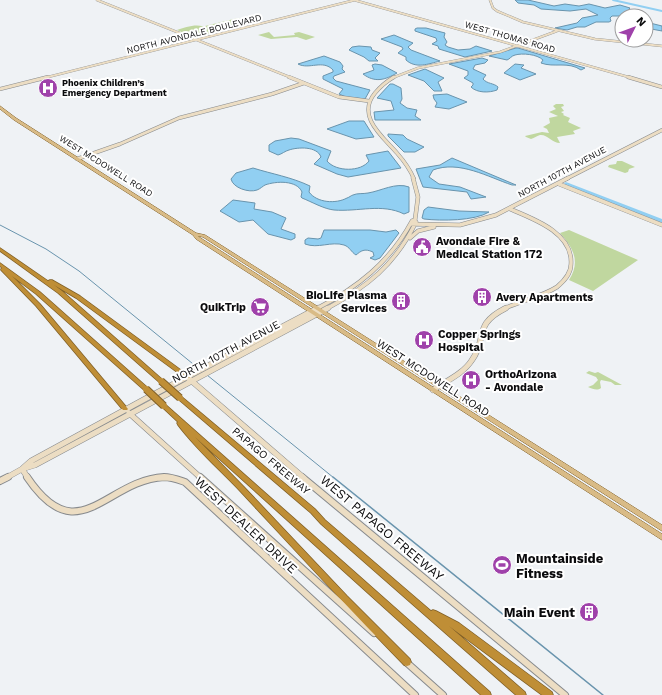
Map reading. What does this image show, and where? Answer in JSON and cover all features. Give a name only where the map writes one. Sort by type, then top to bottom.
[{"type":"highway","name":"PAPAGO FREEWAY","points":[[0,249],[40,277],[313,511],[335,532],[522,695]]},
{"type":"highway","points":[[0,265],[38,293],[487,695]]},
{"type":"highway","points":[[0,265],[38,305],[126,409]]},
{"type":"highway","points":[[40,277],[66,289],[78,297],[187,377]]},
{"type":"highway","points":[[173,413],[192,440],[222,468],[318,572],[407,662]]},
{"type":"highway","points":[[425,611],[456,626],[549,695]]},
{"type":"main road","points":[[97,0],[194,41],[342,98],[369,101]]},
{"type":"main road","name":"NORTH AVONDALE BOULEVARD","points":[[0,90],[354,0]]},
{"type":"main road","name":"WEST THOMAS ROAD","points":[[354,0],[662,87]]},
{"type":"main road","points":[[490,0],[493,8],[505,15],[557,30],[602,40],[662,46]]},
{"type":"main road","points":[[414,222],[417,211],[417,187],[413,176],[405,161],[371,123],[368,112],[369,101],[378,89],[387,82],[411,71],[439,63],[491,54],[557,30]]},
{"type":"main road","points":[[77,159],[123,143],[179,118],[272,94],[304,83]]},
{"type":"main road","name":"WEST MCDOWELL ROAD","points":[[0,107],[7,114],[77,159],[195,234],[204,236],[662,528]]},
{"type":"main road","name":"WEST MCDOWELL ROAD","points":[[0,112],[7,114]]},
{"type":"main road","name":"NORTH 107TH AVENUE","points":[[414,222],[453,225],[486,219],[510,209],[662,130]]},
{"type":"main road","points":[[559,184],[662,224]]},
{"type":"main road","points":[[433,390],[459,372],[472,360],[478,348],[482,329],[491,318],[506,308],[552,290],[564,281],[570,271],[572,259],[561,238],[543,224],[510,209]]},
{"type":"main road","name":"NORTH 107TH AVENUE","points":[[414,222],[466,223]]},
{"type":"main road","name":"NORTH 107TH AVENUE","points":[[22,469],[31,461],[126,409],[257,340],[321,310],[365,280],[408,241],[414,222]]},
{"type":"main road","name":"NORTH 107TH AVENUE","points":[[401,247],[414,222]]},
{"type":"main road","points":[[408,241],[415,233],[425,229],[453,225]]},
{"type":"main road","name":"WEST MCDOWELL ROAD","points":[[195,234],[197,238],[313,314],[662,538]]},
{"type":"main road","name":"NORTH 107TH AVENUE","points":[[0,481],[22,469],[35,465],[192,382],[313,314]]},
{"type":"main road","points":[[262,344],[262,341],[278,330]]},
{"type":"main road","points":[[229,361],[229,359],[256,343],[257,340]]},
{"type":"main road","name":"WEST PAPAGO FREEWAY","points":[[187,377],[322,493],[565,695]]},
{"type":"main road","points":[[126,409],[334,599],[443,695]]},
{"type":"main road","name":"WEST DEALER DRIVE","points":[[22,469],[47,502],[55,507],[67,511],[84,510],[92,507],[137,482],[150,478],[169,477],[185,482],[415,695]]},
{"type":"green space","points":[[238,18],[249,22],[197,37],[193,37],[177,30],[197,25],[207,29],[205,26]]},
{"type":"green space","points":[[269,32],[274,37],[295,35],[294,33],[299,32],[315,37],[306,40],[297,37],[271,39],[258,35]]},
{"type":"green space","points":[[556,104],[563,104],[564,106],[561,107],[564,111],[561,112],[564,114],[563,115],[570,118],[568,122],[581,128],[573,131],[575,134],[557,137],[560,143],[554,142],[543,135],[539,135],[531,139],[526,137],[525,136],[542,132],[549,133],[547,129],[543,127],[550,123],[549,118],[558,116],[549,112],[556,109],[553,106]]},
{"type":"green space","points":[[617,161],[622,161],[635,167],[629,169],[628,172],[625,173],[608,167],[609,165],[616,164]]},
{"type":"green space","points":[[569,230],[638,260],[593,291],[569,280],[573,273],[575,261],[574,255],[569,244],[560,233]]},
{"type":"green space","points":[[589,371],[595,373],[598,372],[622,385],[615,385],[611,382],[601,380],[601,388],[595,389],[588,387],[593,385],[598,380],[596,377],[586,373]]},
{"type":"water","points":[[515,0],[528,0],[554,6],[565,4],[579,6],[589,4],[605,8],[620,5],[630,8],[614,8],[614,16],[610,18],[611,21],[609,22],[596,22],[585,27],[577,27],[567,30],[555,28],[577,23],[582,18],[598,15],[586,9],[570,11],[541,9],[534,5],[518,3]]},
{"type":"water","points":[[654,24],[662,26],[662,31],[654,30]]},
{"type":"water","points":[[417,28],[426,28],[445,33],[444,37],[447,42],[445,45],[448,47],[458,50],[470,49],[476,46],[492,51],[465,57],[439,49],[438,46],[432,44],[437,41],[436,38],[415,31]]},
{"type":"water","points":[[394,35],[413,43],[408,47],[411,50],[440,61],[422,65],[410,63],[406,60],[406,57],[398,53],[403,49],[402,47],[381,39]]},
{"type":"water","points":[[352,47],[371,47],[372,50],[380,53],[375,58],[378,61],[369,61],[349,50]]},
{"type":"water","points":[[516,48],[585,68],[581,70],[576,67],[566,65],[541,63],[543,60],[537,56],[529,54],[515,55],[507,60],[489,56]]},
{"type":"water","points":[[324,56],[340,62],[343,66],[342,69],[345,72],[334,76],[333,78],[336,81],[370,90],[365,99],[346,97],[339,94],[343,89],[323,79],[323,76],[333,72],[333,70],[329,67],[325,65],[302,66],[298,64]]},
{"type":"water","points":[[482,58],[488,60],[485,63],[475,65],[473,69],[486,75],[483,79],[486,82],[498,87],[497,90],[483,92],[474,89],[471,87],[473,83],[464,78],[468,75],[468,71],[449,64]]},
{"type":"water","points":[[515,64],[524,65],[521,68],[536,74],[520,80],[504,73]]},
{"type":"water","points":[[372,65],[382,65],[397,73],[380,80],[372,79],[363,74],[374,70]]},
{"type":"water","points":[[425,69],[444,78],[438,82],[442,91],[434,91],[424,81],[408,75]]},
{"type":"water","points":[[390,84],[401,88],[402,99],[400,103],[407,108],[417,110],[415,116],[421,120],[375,120],[374,112],[394,110],[391,101],[377,98]]},
{"type":"water","points":[[447,94],[467,102],[449,109],[435,107],[437,103],[433,95]]},
{"type":"water","points":[[349,121],[364,121],[374,137],[356,139],[327,129]]},
{"type":"water","points":[[388,134],[403,135],[407,139],[424,147],[415,152],[404,152],[388,136]]},
{"type":"water","points":[[291,138],[299,139],[331,151],[327,161],[331,165],[342,169],[355,169],[365,165],[369,161],[366,155],[388,151],[401,168],[348,177],[314,164],[321,157],[319,153],[311,149],[293,149],[278,155],[269,151],[269,145],[275,141]]},
{"type":"water","points":[[452,158],[516,185],[512,185],[463,168],[443,167],[433,170],[429,177],[439,184],[460,187],[486,197],[471,199],[467,192],[423,187],[416,169],[440,165]]},
{"type":"water","points":[[253,168],[289,178],[310,186],[309,192],[312,196],[332,202],[343,200],[355,194],[373,192],[394,186],[409,187],[409,212],[404,214],[379,208],[334,210],[322,207],[302,198],[302,192],[296,185],[291,183],[280,182],[265,185],[257,190],[250,191],[238,187],[232,182],[231,179],[236,173]]},
{"type":"water","points":[[233,200],[255,203],[254,209],[272,212],[286,218],[281,229],[295,234],[295,238],[291,240],[268,234],[253,220],[239,222],[220,211]]},
{"type":"water","points":[[428,207],[459,211],[489,212],[467,219],[424,219],[422,218],[424,210]]},
{"type":"water","points":[[324,230],[370,230],[386,232],[396,230],[399,233],[380,258],[375,260],[370,258],[374,256],[373,252],[367,250],[363,250],[356,255],[344,245],[334,244],[315,246],[305,244],[305,240],[308,238],[321,238]]},
{"type":"waterway","points":[[613,0],[662,11]]},
{"type":"waterway","points":[[566,184],[662,221]]},
{"type":"waterway","points":[[0,225],[46,249],[79,271],[198,368]]},
{"type":"waterway","points":[[207,375],[334,478]]},
{"type":"waterway","points":[[333,477],[603,695]]},
{"type":"place","name":"Phoenix Children’s Emergency Department","points":[[48,88]]},
{"type":"place","name":"Avondale Fire & Medical Station 172","points":[[422,247]]},
{"type":"place","name":"Avery Apartments","points":[[482,297]]},
{"type":"place","name":"BioLife Plasma Services","points":[[401,301]]},
{"type":"place","name":"QuikTrip","points":[[260,307]]},
{"type":"place","name":"Copper Springs Hospital","points":[[424,340]]},
{"type":"place","name":"OrthoArizona - Avondale","points":[[471,380]]},
{"type":"place","name":"Mountainside Fitness","points":[[502,565]]},
{"type":"place","name":"Main Event","points":[[589,612]]}]
